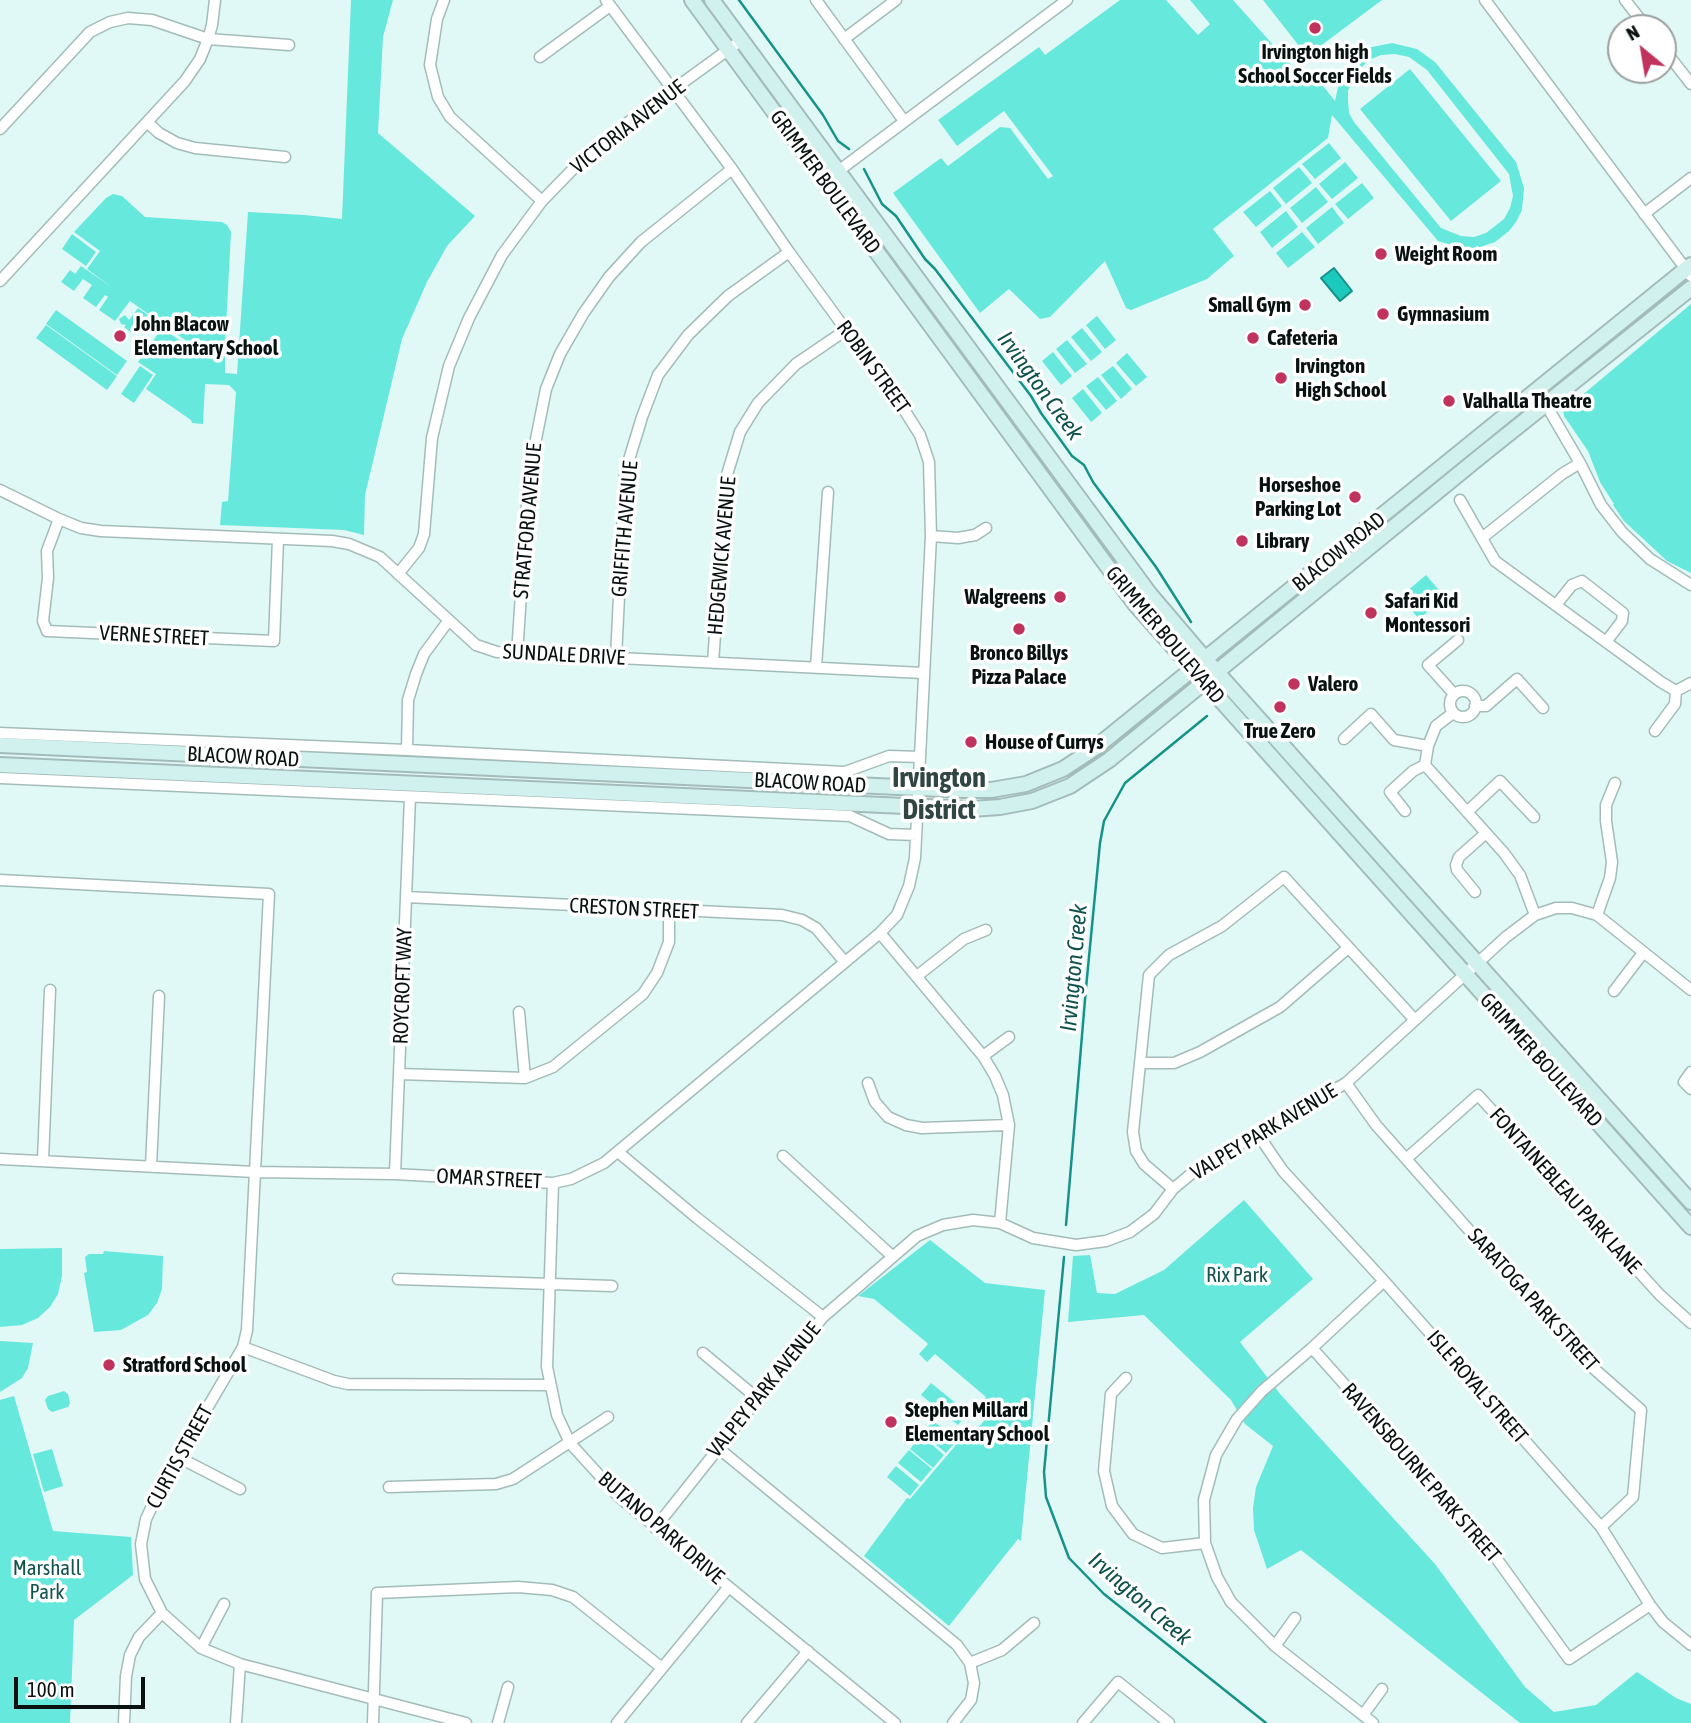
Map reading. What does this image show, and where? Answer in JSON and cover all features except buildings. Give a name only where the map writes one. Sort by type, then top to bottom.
[{"type":"main road","name":"GRIMMER BOULEVARD","points":[[692,0],[1135,604],[1691,1227]]},
{"type":"main road","name":"GRIMMER BOULEVARD","points":[[712,0],[1142,583],[1206,660],[1691,1202]]},
{"type":"main road","name":"BLACOW ROAD","points":[[0,745],[918,788],[991,790],[1020,786],[1046,777],[1088,753],[1689,270]]},
{"type":"main road","name":"BLACOW ROAD","points":[[0,765],[991,808],[1021,804],[1078,782],[1101,766],[1691,288]]},
{"type":"street","points":[[1,276],[185,81],[200,59],[208,39],[215,0]]},
{"type":"street","points":[[444,0],[437,19],[430,65],[438,97],[450,117],[542,201]]},
{"type":"street","points":[[816,0],[904,121]]},
{"type":"street","points":[[844,39],[896,0]]},
{"type":"street","points":[[825,181],[1067,0]]},
{"type":"street","points":[[1485,0],[1644,214],[1689,270]]},
{"type":"street","points":[[1625,0],[1636,14]]},
{"type":"street","points":[[540,57],[608,3]]},
{"type":"street","name":"ROBIN STREET","points":[[608,3],[732,169],[920,435],[929,462],[931,536],[917,805]]},
{"type":"street","points":[[0,129],[90,32],[110,22],[128,18],[152,20],[208,39],[289,45]]},
{"type":"street","name":"VICTORIA AVENUE","points":[[398,574],[419,548],[424,534],[432,438],[449,366],[469,318],[502,255],[542,201],[575,167],[606,140],[743,39]]},
{"type":"street","points":[[1677,66],[1691,84]]},
{"type":"street","points":[[146,122],[177,143],[195,148],[285,157]]},
{"type":"street","name":"STRATFORD AVENUE","points":[[517,654],[529,474],[546,389],[560,354],[609,277],[641,242],[732,169]]},
{"type":"street","points":[[1644,214],[1691,178]]},
{"type":"street","name":"GRIFFITH AVENUE","points":[[615,658],[625,473],[642,416],[659,375],[688,335],[728,296],[789,252]]},
{"type":"street","name":"HEDGEWICK AVENUE","points":[[713,663],[726,478],[740,432],[758,403],[796,364],[846,330]]},
{"type":"street","points":[[1538,391],[1601,505],[1622,533],[1650,559],[1691,585]]},
{"type":"street","points":[[1482,538],[1562,474],[1580,463]]},
{"type":"street","name":"SUNDALE DRIVE","points":[[0,490],[59,519],[101,531],[349,544],[380,558],[476,645],[497,652],[923,673]]},
{"type":"street","points":[[816,667],[828,492]]},
{"type":"street","points":[[1461,500],[1495,561],[1676,691]]},
{"type":"street","name":"VERNE STREET","points":[[59,519],[47,551],[48,578],[43,621],[47,632],[274,641],[278,539]]},
{"type":"street","points":[[931,536],[958,538],[975,535],[986,528]]},
{"type":"street","points":[[1556,605],[1572,585],[1582,581],[1623,613],[1622,621],[1606,642]]},
{"type":"street","points":[[407,750],[408,699],[416,674],[424,654],[449,620]]},
{"type":"street","points":[[1454,694],[1428,665],[1458,640]]},
{"type":"street","points":[[1475,706],[1486,706],[1517,679],[1543,708]]},
{"type":"street","points":[[1676,691],[1691,683]]},
{"type":"street","points":[[1462,691],[1470,693],[1475,700],[1473,712],[1465,717],[1453,713],[1450,701],[1454,694],[1462,691]]},
{"type":"street","points":[[1655,731],[1675,704],[1676,691]]},
{"type":"street","points":[[1425,765],[1428,746],[1436,726],[1453,713]]},
{"type":"street","points":[[1345,739],[1371,715],[1394,740],[1428,746]]},
{"type":"street","name":"BLACOW ROAD","points":[[0,733],[845,772],[889,756],[920,757]]},
{"type":"street","points":[[1405,811],[1390,792],[1413,771],[1425,765]]},
{"type":"street","points":[[1425,765],[1520,875],[1535,915]]},
{"type":"street","name":"BLACOW ROAD","points":[[0,778],[850,816],[889,834],[916,835]]},
{"type":"street","points":[[1467,812],[1500,781],[1534,817]]},
{"type":"street","points":[[1597,915],[1610,878],[1612,862],[1606,805],[1615,783]]},
{"type":"street","name":"ROYCROFT WAY","points":[[395,1174],[410,797]]},
{"type":"street","name":"OMAR STREET","points":[[0,1159],[255,1172],[395,1174],[553,1183],[587,1173],[618,1152],[880,933],[897,915],[909,886],[915,858],[917,805]]},
{"type":"street","points":[[1475,892],[1456,865],[1459,857],[1486,833]]},
{"type":"street","points":[[1173,1189],[1144,1164],[1136,1151],[1133,1132],[1149,975],[1169,955],[1222,926],[1284,877],[1414,1019]]},
{"type":"street","name":"CURTIS STREET","points":[[0,880],[269,894],[247,1330],[243,1347],[159,1490],[146,1519],[141,1545],[145,1579],[162,1613],[201,1648],[240,1664],[466,1723]]},
{"type":"street","name":"CRESTON STREET","points":[[406,897],[782,915],[802,920],[816,928],[844,961]]},
{"type":"street","name":"VALPEY PARK AVENUE","points":[[655,1528],[823,1317],[917,1236],[943,1225],[973,1220],[1000,1223],[1033,1238],[1076,1245],[1106,1241],[1130,1232],[1154,1214],[1173,1189],[1197,1169],[1346,1083],[1477,962],[1535,915],[1556,908],[1572,908],[1597,915],[1687,987]]},
{"type":"street","points":[[399,1074],[525,1077],[553,1067],[643,994],[657,972],[668,942],[668,911]]},
{"type":"street","points":[[917,976],[964,939],[986,930]]},
{"type":"street","points":[[880,933],[983,1056],[1003,1095],[1009,1125],[1000,1223]]},
{"type":"street","points":[[1141,1063],[1174,1063],[1200,1052],[1280,1007],[1348,948]]},
{"type":"street","points":[[1614,991],[1643,953]]},
{"type":"street","points":[[1687,987],[1691,973]]},
{"type":"street","points":[[43,1160],[50,990]]},
{"type":"street","points":[[151,1166],[159,996]]},
{"type":"street","points":[[519,1012],[525,1077]]},
{"type":"street","points":[[983,1056],[1010,1037]]},
{"type":"street","points":[[1691,1072],[1684,1082],[1691,1089]]},
{"type":"street","points":[[868,1083],[875,1102],[888,1116],[906,1125],[922,1128],[1009,1125]]},
{"type":"street","name":"SARATOGA PARK STREET","points":[[1346,1083],[1376,1125],[1584,1360],[1641,1410],[1633,1497],[1601,1527]]},
{"type":"street","name":"FONTAINEBLEAU PARK LANE","points":[[1406,1159],[1478,1095],[1660,1296],[1691,1323]]},
{"type":"street","name":"ISLE ROYAL STREET","points":[[1257,1133],[1283,1171],[1601,1527],[1663,1622],[1691,1644]]},
{"type":"street","points":[[618,1152],[823,1317]]},
{"type":"street","points":[[783,1156],[892,1256]]},
{"type":"street","name":"BUTANO PARK DRIVE","points":[[553,1183],[547,1367],[557,1415],[570,1443],[619,1497],[895,1723]]},
{"type":"street","points":[[398,1279],[612,1286]]},
{"type":"street","points":[[1373,1723],[1275,1646],[1231,1602],[1217,1577],[1205,1543],[1204,1500],[1216,1455],[1237,1419],[1384,1281]]},
{"type":"street","points":[[243,1347],[348,1384],[550,1385]]},
{"type":"street","name":"RAVENSBOURNE PARK STREET","points":[[1312,1348],[1481,1536],[1569,1659],[1650,1605]]},
{"type":"street","points":[[703,1353],[757,1398]]},
{"type":"street","points":[[1126,1378],[1111,1394],[1104,1471],[1112,1506],[1133,1534],[1163,1548],[1205,1543]]},
{"type":"street","points":[[389,1488],[496,1484],[513,1479],[608,1417]]},
{"type":"street","points":[[717,1447],[957,1645],[970,1662],[974,1683],[971,1700],[953,1723]]},
{"type":"street","points":[[178,1457],[240,1489]]},
{"type":"street","points":[[373,1723],[377,1593],[518,1587],[552,1590],[573,1597],[662,1668]]},
{"type":"street","points":[[617,1723],[728,1588]]},
{"type":"street","points":[[201,1648],[224,1605]]},
{"type":"street","points":[[124,1723],[126,1676],[130,1655],[139,1637],[162,1613]]},
{"type":"street","points":[[1275,1646],[1295,1618]]},
{"type":"street","points":[[970,1662],[1002,1650],[1034,1623]]},
{"type":"street","points":[[747,1723],[808,1651]]},
{"type":"street","points":[[236,1723],[240,1664]]},
{"type":"street","points":[[1083,1723],[1118,1682],[1169,1723]]},
{"type":"street","points":[[498,1723],[508,1687]]},
{"type":"street","points":[[1363,1715],[1382,1689]]},
{"type":"green space","points":[[351,0],[393,0],[383,37],[378,133],[475,216],[447,246],[427,282],[402,339],[365,495],[364,535],[344,530],[220,525],[222,502],[228,501],[236,392],[229,385],[205,384],[203,424],[192,423],[146,389],[156,374],[138,362],[162,328],[205,358],[219,359],[225,355],[225,373],[237,374],[248,212],[342,219]]},
{"type":"green space","points":[[1120,0],[1166,0],[1198,35],[1210,24],[1190,0],[1233,0],[1308,84],[1316,77],[1335,101],[1341,74],[1357,54],[1367,48],[1392,43],[1417,49],[1435,62],[1516,162],[1524,188],[1522,210],[1509,231],[1495,242],[1477,248],[1461,248],[1438,241],[1332,115],[1328,138],[1213,229],[1234,256],[1207,279],[1131,310],[1126,308],[1105,261],[1050,317],[1040,319],[1009,289],[980,313],[893,193],[941,158],[948,166],[1000,127],[1010,128],[1048,179],[1053,176],[1004,111],[957,146],[938,120],[1039,47],[1045,55]],"holes":[[[1381,55],[1409,57],[1427,70],[1509,174],[1513,196],[1510,208],[1504,219],[1486,233],[1474,237],[1461,236],[1441,228],[1349,113],[1348,91],[1353,76],[1369,60]]]},
{"type":"green space","name":"Irvington high School Soccer Fields","points":[[1263,0],[1382,0],[1307,56]]},
{"type":"green space","points":[[1410,69],[1501,181],[1451,221],[1360,109]]},
{"type":"green space","points":[[1329,143],[1341,158],[1315,179],[1302,164]]},
{"type":"green space","points":[[1345,162],[1358,178],[1332,199],[1319,184]]},
{"type":"green space","points":[[1299,167],[1312,183],[1286,204],[1273,188]]},
{"type":"green space","points":[[1362,183],[1374,198],[1348,219],[1335,204]]},
{"type":"green space","points":[[1316,187],[1328,202],[1302,223],[1290,208]]},
{"type":"green space","points":[[1270,191],[1282,206],[1256,227],[1243,212]]},
{"type":"green space","points":[[113,194],[122,196],[145,217],[222,222],[227,225],[231,232],[225,347],[221,354],[211,357],[205,354],[130,301],[115,321],[99,310],[108,297],[105,295],[96,307],[83,298],[92,285],[83,279],[74,291],[61,282],[70,270],[75,274],[81,266],[113,288],[87,269],[100,251],[74,232]]},
{"type":"green space","points":[[1332,207],[1344,223],[1318,244],[1306,228]]},
{"type":"green space","points":[[1286,211],[1298,227],[1272,248],[1260,232]]},
{"type":"green space","points":[[1302,232],[1315,247],[1288,268],[1276,253]]},
{"type":"green space","points":[[72,234],[96,252],[86,266],[62,249]]},
{"type":"green space","points":[[1691,304],[1691,573],[1667,561],[1624,521],[1600,482],[1588,451],[1564,416],[1563,409]]},
{"type":"green space","points":[[138,308],[148,315],[134,335],[119,319],[125,315],[129,320]]},
{"type":"green space","points":[[56,310],[127,361],[117,375],[46,324]]},
{"type":"green space","points":[[1097,316],[1116,340],[1105,349],[1086,325]]},
{"type":"green space","points":[[46,325],[117,376],[107,390],[36,338]]},
{"type":"green space","points":[[1082,328],[1102,352],[1091,361],[1071,337]]},
{"type":"green space","points":[[1067,340],[1087,364],[1075,373],[1056,349]]},
{"type":"green space","points":[[1053,352],[1072,376],[1061,385],[1042,361]]},
{"type":"green space","points":[[1127,353],[1147,377],[1136,386],[1116,363]]},
{"type":"green space","points":[[140,366],[153,375],[134,403],[121,394]]},
{"type":"green space","points":[[1113,366],[1132,389],[1121,399],[1101,375]]},
{"type":"green space","points":[[1098,377],[1117,401],[1106,410],[1086,386]]},
{"type":"green space","points":[[1083,389],[1102,413],[1091,422],[1072,398]]},
{"type":"green space","points":[[1426,575],[1445,597],[1419,619],[1400,597]]},
{"type":"green space","name":"Rix Park","points":[[1244,1200],[1313,1279],[1240,1342],[1281,1395],[1435,1564],[1525,1687],[1554,1712],[1596,1705],[1637,1672],[1676,1698],[1691,1704],[1691,1723],[1520,1723],[1301,1550],[1267,1569],[1254,1530],[1253,1508],[1256,1487],[1273,1446],[1245,1424],[1231,1400],[1144,1315],[1068,1322],[1073,1256],[1090,1255],[1097,1293],[1115,1294],[1164,1270]]},
{"type":"green space","points":[[930,1240],[985,1283],[1045,1290],[1021,1541],[1018,1539],[949,1626],[864,1556],[907,1498],[910,1499],[967,1432],[972,1435],[984,1421],[974,1413],[986,1397],[935,1354],[927,1362],[919,1354],[928,1344],[926,1342],[874,1299],[858,1296]]},
{"type":"green space","points":[[62,1248],[62,1276],[58,1294],[50,1307],[38,1318],[22,1325],[0,1327],[0,1249]]},
{"type":"green space","points":[[104,1251],[163,1256],[162,1289],[157,1303],[148,1315],[121,1330],[94,1332],[84,1273],[87,1272],[85,1257],[89,1254],[103,1254]]},
{"type":"green space","points":[[0,1341],[33,1343],[28,1368],[22,1378],[0,1392]]},
{"type":"green space","points":[[931,1383],[968,1413],[958,1425],[921,1395]]},
{"type":"green space","points":[[64,1391],[68,1394],[68,1407],[52,1412],[45,1400],[48,1396]]},
{"type":"green space","name":"Marshall Park","points":[[14,1396],[53,1531],[131,1537],[133,1575],[74,1620],[70,1723],[0,1723],[0,1400]]},
{"type":"green space","points":[[933,1421],[957,1440],[946,1453],[923,1434]]},
{"type":"green space","points":[[921,1435],[944,1455],[933,1468],[910,1449]]},
{"type":"green space","points":[[52,1449],[63,1486],[44,1492],[33,1454]]},
{"type":"green space","points":[[909,1450],[932,1469],[921,1482],[898,1463]]},
{"type":"green space","points":[[896,1466],[919,1485],[910,1496],[887,1477]]},
{"type":"shaded area","points":[[1334,268],[1352,291],[1340,301],[1321,278]]},
{"type":"waterway","name":"Irvington Creek","points":[[739,0],[823,115],[838,141],[849,149]]},
{"type":"waterway","name":"Irvington Creek","points":[[864,169],[882,204],[896,216],[925,259],[1031,396],[1072,456],[1084,465],[1093,482],[1156,567],[1191,622]]},
{"type":"waterway","name":"Irvington Creek","points":[[1066,1225],[1086,988],[1104,821],[1125,783],[1207,716]]},
{"type":"waterway","name":"Irvington Creek","points":[[1064,1257],[1044,1472],[1046,1497],[1069,1558],[1104,1594],[1266,1723]]},
{"type":"place","name":"Irvington high School Soccer Fields","points":[[1315,28]]},
{"type":"place","name":"Weight Room","points":[[1381,254]]},
{"type":"place","name":"Small Gym","points":[[1305,305]]},
{"type":"place","name":"Gymnasium","points":[[1383,314]]},
{"type":"place","name":"John Blacow Elementary School","points":[[120,336]]},
{"type":"place","name":"Cafeteria","points":[[1253,338]]},
{"type":"place","name":"Irvington High School","points":[[1281,378]]},
{"type":"place","name":"Valhalla Theatre","points":[[1449,401]]},
{"type":"place","name":"Horseshoe Parking Lot","points":[[1355,497]]},
{"type":"place","name":"Library","points":[[1242,541]]},
{"type":"place","name":"Walgreens","points":[[1060,597]]},
{"type":"place","name":"Safari Kid Montessori","points":[[1371,613]]},
{"type":"place","name":"Bronco Billys Pizza Palace","points":[[1019,629]]},
{"type":"place","name":"Valero","points":[[1294,684]]},
{"type":"place","name":"True Zero","points":[[1280,707]]},
{"type":"place","name":"House of Currys","points":[[971,742]]},
{"type":"place","name":"Stratford School","points":[[109,1365]]},
{"type":"place","name":"Stephen Millard Elementary School","points":[[891,1422]]},
{"type":"district","name":"Irvington District","points":[[939,794]]}]
